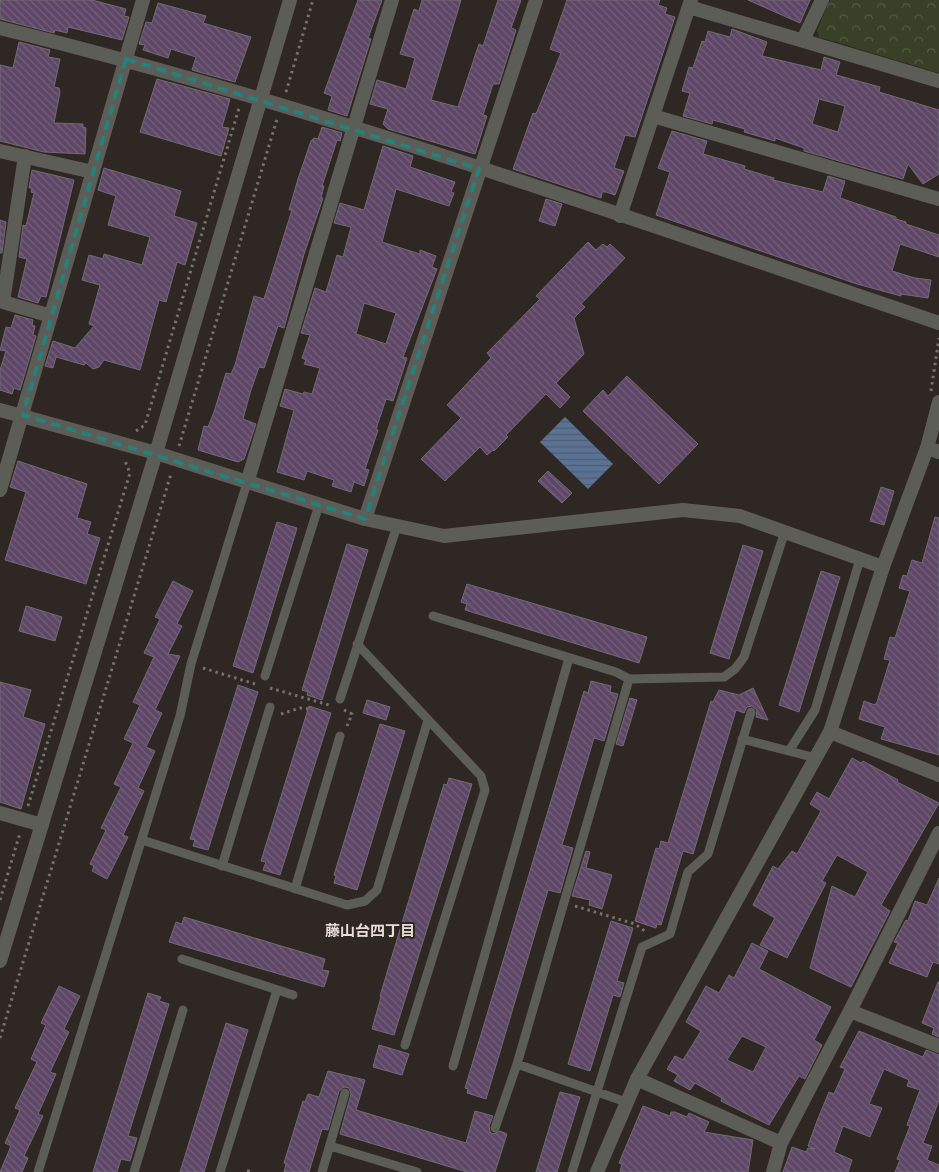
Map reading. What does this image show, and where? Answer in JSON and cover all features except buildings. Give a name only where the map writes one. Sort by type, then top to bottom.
[{"type":"street","points":[[0,490],[143,0]]},
{"type":"street","points":[[0,961],[156,453],[290,0]]},
{"type":"street","points":[[248,483],[392,0]]},
{"type":"street","points":[[365,519],[536,0]]},
{"type":"street","points":[[803,40],[822,0]]},
{"type":"street","points":[[620,216],[690,3],[803,40],[939,81]]},
{"type":"street","points":[[0,28],[126,59],[282,104],[939,323]]},
{"type":"street","points":[[653,116],[939,199]]},
{"type":"street","points":[[0,150],[93,172]]},
{"type":"street","points":[[25,156],[3,302],[52,316]]},
{"type":"street","points":[[597,1172],[637,1079],[830,732],[883,567],[933,450],[939,402]]},
{"type":"street","points":[[0,410],[156,453],[365,519],[444,536],[682,510],[740,516],[883,567]]},
{"type":"street","points":[[830,732],[939,775]]},
{"type":"street","points":[[0,813],[42,824]]},
{"type":"street","points":[[774,1172],[781,1143],[850,1011],[939,833]]},
{"type":"street","points":[[850,1011],[939,1046]]},
{"type":"street","points":[[637,1079],[781,1143]]},
{"type":"lane","points":[[38,1172],[180,716],[191,664],[248,483]]},
{"type":"lane","points":[[265,676],[318,504]]},
{"type":"lane","points":[[340,699],[397,526]]},
{"type":"lane","points":[[433,616],[616,672],[630,679],[724,677],[735,669],[744,657],[785,531]]},
{"type":"lane","points":[[789,751],[815,710],[860,559]]},
{"type":"lane","points":[[357,644],[481,776],[485,790],[405,1045]]},
{"type":"lane","points":[[453,1066],[570,658]]},
{"type":"lane","points":[[495,1128],[517,1064],[630,679]]},
{"type":"lane","points":[[222,866],[269,709]]},
{"type":"lane","points":[[572,1172],[599,1091],[642,947],[670,934],[688,872],[708,854],[750,712]]},
{"type":"lane","points":[[142,840],[347,905],[365,901],[377,890],[428,720]]},
{"type":"lane","points":[[294,889],[340,736]]},
{"type":"lane","points":[[742,739],[816,758]]},
{"type":"lane","points":[[182,959],[293,995]]},
{"type":"lane","points":[[220,1172],[277,990]]},
{"type":"lane","points":[[134,1172],[183,1010]]},
{"type":"lane","points":[[517,1064],[626,1102]]},
{"type":"lane","points":[[322,1172],[345,1093]]},
{"type":"lane","points":[[330,1146],[417,1172]]},
{"type":"path","points":[[0,1038],[313,0]]},
{"type":"path","points":[[129,435],[145,425],[244,93]]},
{"type":"path","points":[[0,900],[130,473],[124,459]]},
{"type":"path","points":[[191,664],[260,685]]},
{"type":"path","points":[[268,688],[335,706],[352,714],[345,731],[340,736]]},
{"type":"path","points":[[269,709],[284,715],[300,708],[308,710]]},
{"type":"path","points":[[564,903],[635,924],[657,940]]},
{"type":"highlighted area","points":[[126,59],[479,169],[365,519],[23,415]]},
{"type":"green space","points":[[830,0],[939,0],[939,73],[819,37],[817,30]]},
{"type":"water","points":[[565,417],[613,464],[588,489],[540,442]]},
{"type":"district","name":"藤山台四丁目","points":[[370,930]]}]
